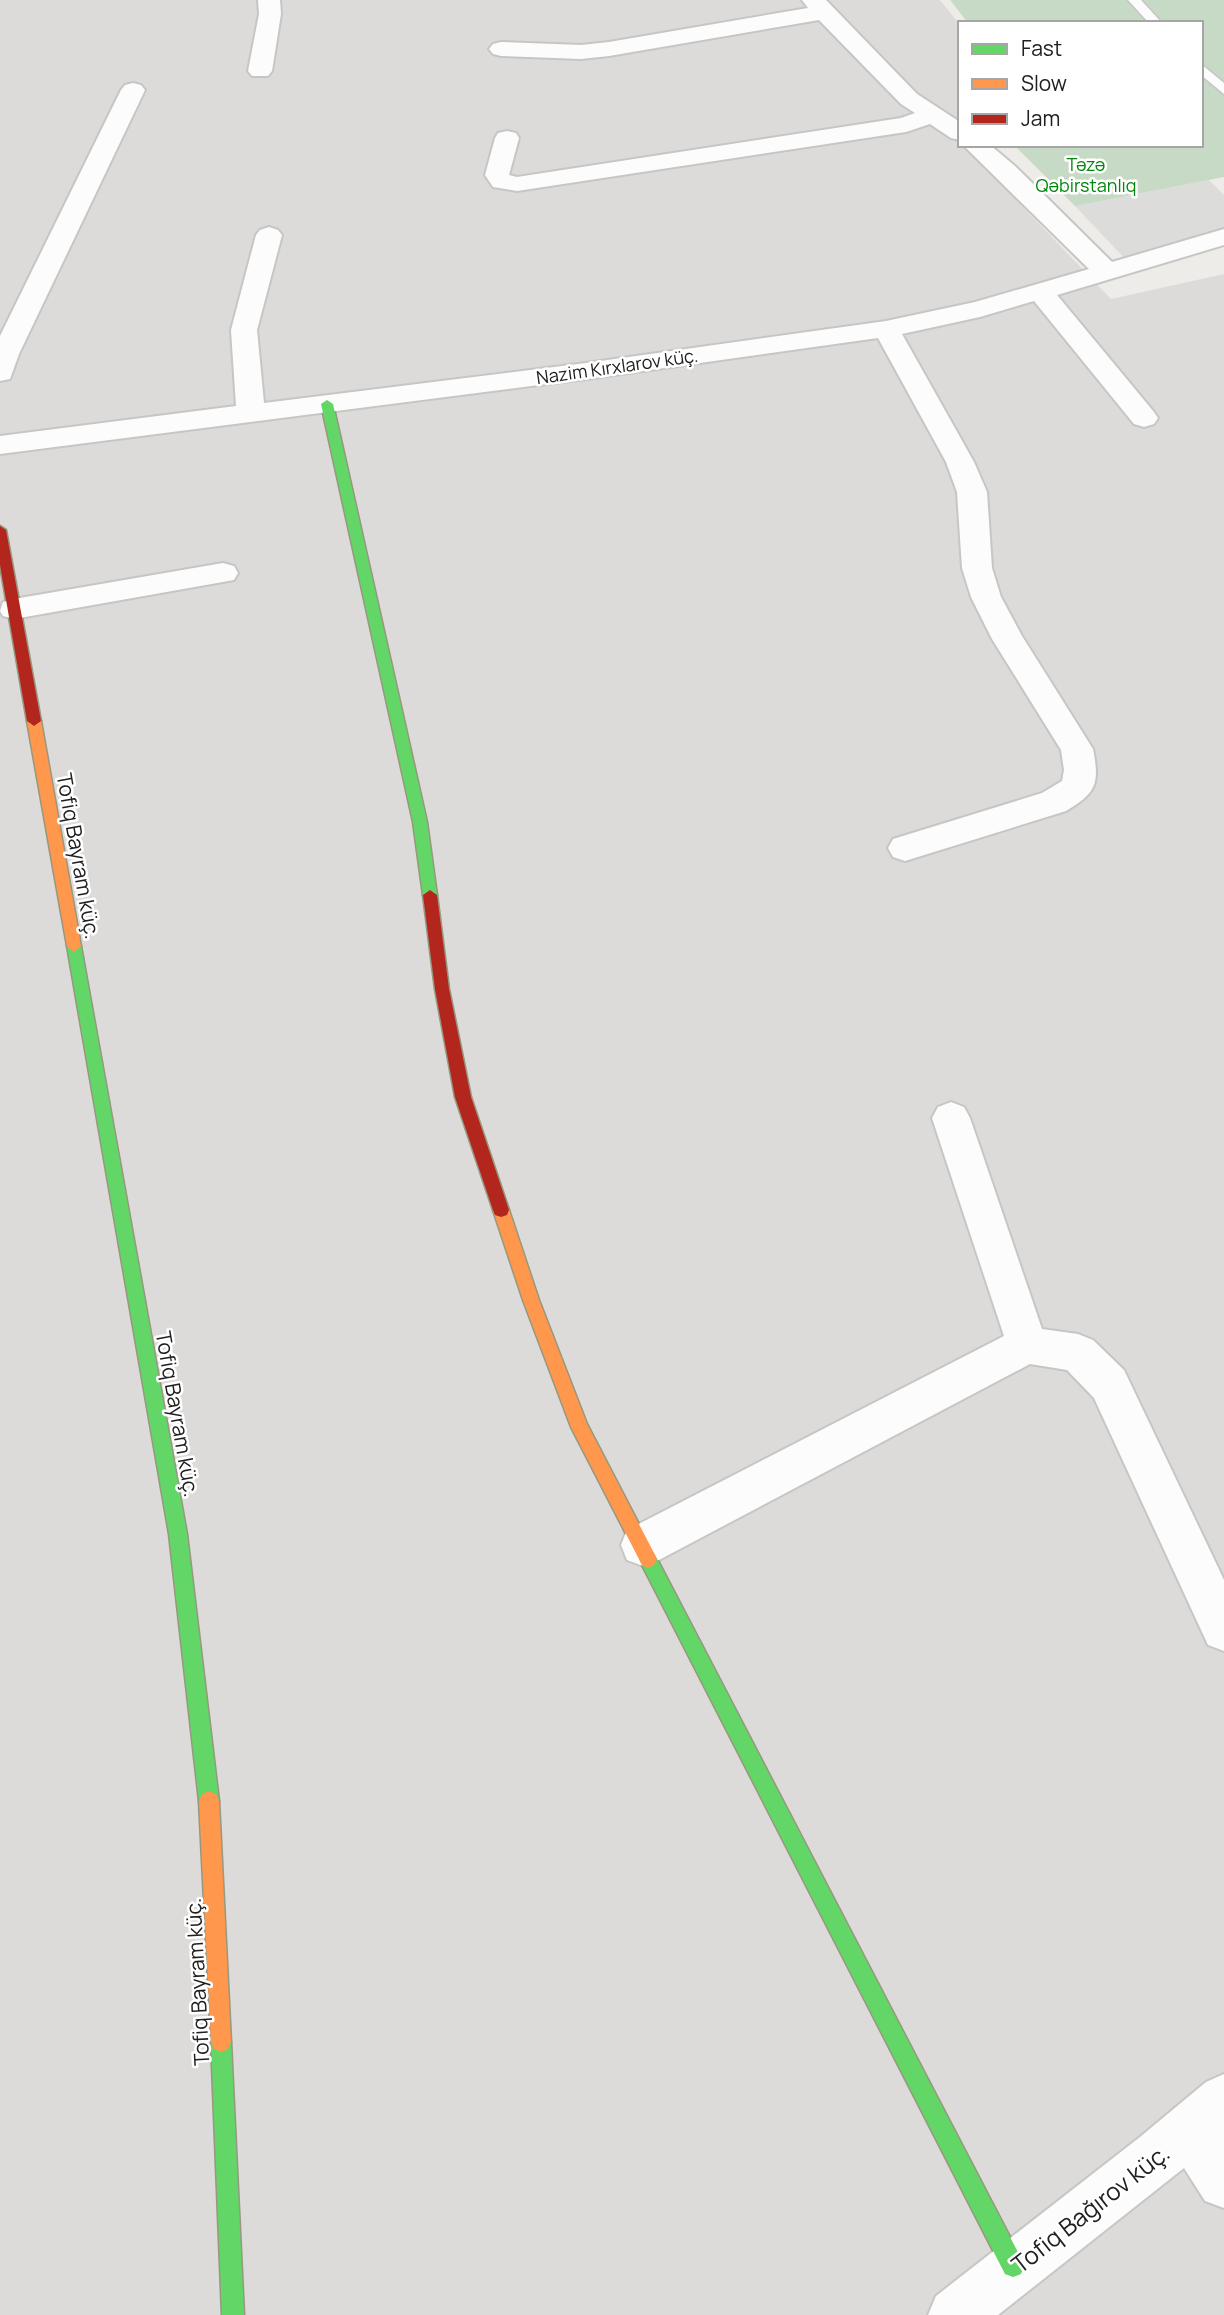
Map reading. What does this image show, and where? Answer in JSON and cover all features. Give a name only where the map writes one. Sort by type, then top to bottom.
[{"type":"street","points":[[260,71],[270,14],[269,0]]},
{"type":"street","points":[[501,49],[581,52],[609,49],[819,6],[894,85],[958,132]]},
{"type":"street","points":[[0,373],[5,354],[55,247],[133,90]]},
{"type":"street","points":[[507,138],[497,175],[502,182],[517,184],[883,129],[906,125],[932,115]]},
{"type":"street","points":[[977,147],[1106,271]]},
{"type":"street","points":[[251,414],[244,330],[269,234]]},
{"type":"street","name":"Nazim Kırxlarov küç.","points":[[0,446],[886,329],[980,309],[1106,271],[1221,241]]},
{"type":"street","points":[[1040,291],[1144,418]]},
{"type":"street","points":[[886,329],[960,462],[972,492],[977,568],[986,597],[1008,639],[1077,749],[1081,770],[1077,788],[1054,802],[905,848]]},
{"type":"street","points":[[327,404],[420,822],[442,989],[463,1097],[531,1300],[580,1427],[1013,2266]]},
{"type":"street","name":"Tofiq Bayram küç.","points":[[0,530],[178,1534],[210,1811],[233,2315]]},
{"type":"street","points":[[14,608],[223,573]]},
{"type":"street","points":[[951,1118],[1027,1345]]},
{"type":"street","points":[[642,1545],[1027,1345],[1078,1353],[1109,1384],[1224,1629]]},
{"type":"street","points":[[1207,2115],[1224,2182]]},
{"type":"street","name":"Tofiq Bağırov küç.","points":[[955,2315],[1013,2266],[1207,2115]]},
{"type":"lane","points":[[1134,0],[1154,21]]},
{"type":"lane","points":[[1203,70],[1224,90]]},
{"type":"shaded area","points":[[0,0],[940,0],[958,22],[958,147],[966,147],[1111,299],[1224,274],[1224,2315],[0,2315]]},
{"type":"shaded area","points":[[1209,180],[1224,195],[1224,237],[1130,264],[1075,206]]},
{"type":"green space","name":"Təzə Qəbirstanlıq","points":[[950,0],[1224,0],[1224,177],[1075,206],[1016,147],[1203,147],[1203,21],[966,21]]},
{"type":"traffic: fast","points":[[327,404],[420,822],[430,895]]},
{"type":"traffic: fast","points":[[74,946],[178,1534],[209,1801]]},
{"type":"traffic: fast","points":[[648,1559],[1013,2266]]},
{"type":"traffic: fast","points":[[221,2042],[233,2315]]},
{"type":"traffic: slow","points":[[34,721],[74,946]]},
{"type":"traffic: slow","points":[[501,1210],[531,1300],[580,1427],[648,1559]]},
{"type":"traffic: slow","points":[[209,1801],[221,2042]]},
{"type":"traffic: jam","points":[[0,530],[34,721]]},
{"type":"traffic: jam","points":[[430,895],[442,989],[463,1097],[501,1210]]}]
